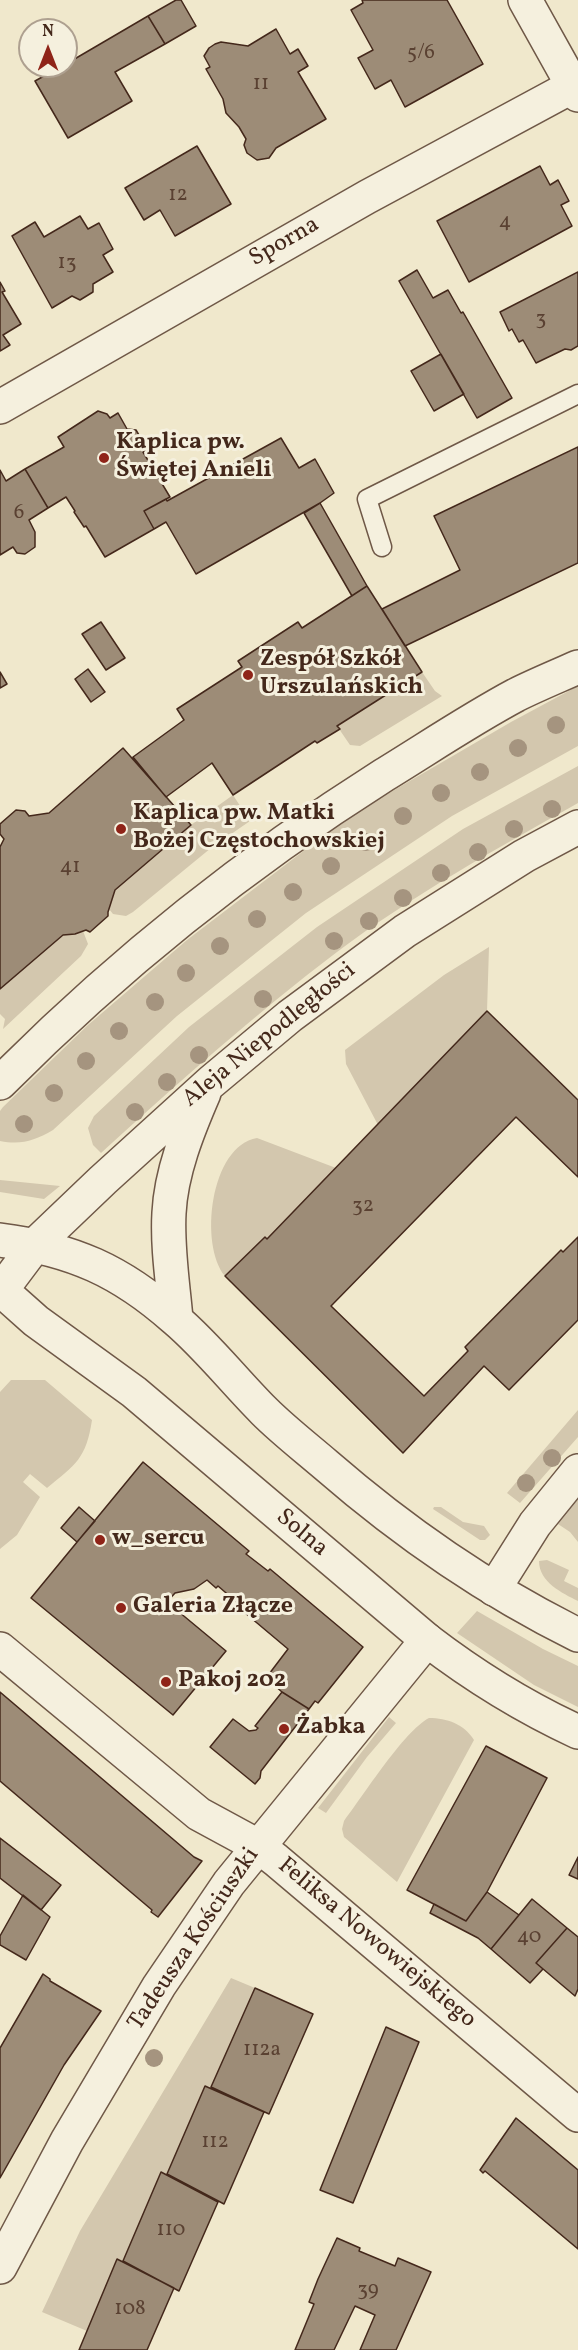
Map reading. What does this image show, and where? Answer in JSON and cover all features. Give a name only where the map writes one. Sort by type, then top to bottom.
[{"type":"street","points":[[525,0],[575,90]]},
{"type":"street","name":"Sporna","points":[[0,407],[367,197],[575,90]]},
{"type":"street","points":[[0,1083],[140,954],[220,888],[329,810],[433,745],[517,695],[578,667]]},
{"type":"street","name":"Aleja Niepodległości","points":[[0,1298],[36,1244],[207,1085],[290,1016],[405,931],[524,856],[578,827]]},
{"type":"street","points":[[176,1319],[170,1257],[171,1196],[174,1178],[207,1085]]},
{"type":"street","points":[[0,1240],[36,1244],[108,1270],[176,1319],[265,1412],[329,1467],[418,1537],[494,1588],[578,1635]]},
{"type":"street","name":"Solna","points":[[0,1298],[36,1321],[134,1392],[427,1640],[467,1671],[578,1732]]},
{"type":"street","points":[[494,1588],[535,1524],[578,1471]]},
{"type":"street","name":"Tadeusza Kościuszki","points":[[0,2267],[67,2141],[159,1986],[229,1883],[427,1640]]},
{"type":"street","name":"Feliksa Nowowiejskiego","points":[[0,1648],[199,1814],[258,1845],[578,2115]]},
{"type":"lane","points":[[382,547],[367,499],[578,394]]},
{"type":"shaded area","points":[[422,672],[435,691],[442,696],[360,746],[350,745],[337,726]]},
{"type":"shaded area","points":[[578,686],[578,746],[452,816],[306,913],[177,1016],[53,1130],[27,1141],[14,1143],[0,1141],[0,1111],[3,1107],[88,1025],[187,940],[348,817],[511,722]]},
{"type":"shaded area","points":[[578,766],[578,803],[455,873],[366,931],[247,1024],[101,1153],[93,1145],[88,1128],[94,1116],[189,1027],[317,927],[463,829]]},
{"type":"shaded area","points":[[233,795],[250,821],[211,848],[133,912],[126,916],[113,914],[109,909],[115,890],[191,825]]},
{"type":"shaded area","points":[[83,931],[88,944],[81,956],[3,1029],[5,1019],[0,1014],[0,989],[63,935]]},
{"type":"shaded area","points":[[489,947],[487,1011],[378,1125],[346,1064],[345,1050],[444,975]]},
{"type":"shaded area","points":[[257,1138],[336,1168],[267,1239],[265,1238],[225,1276],[217,1261],[212,1242],[211,1221],[214,1198],[219,1177],[229,1159],[241,1145]]},
{"type":"shaded area","points":[[0,1180],[60,1186],[44,1199],[0,1192]]},
{"type":"shaded area","points":[[11,1380],[45,1380],[92,1420],[83,1452],[65,1473],[47,1488],[30,1474],[23,1482],[40,1497],[17,1535],[0,1549],[0,1392]]},
{"type":"shaded area","points":[[578,1410],[578,1437],[520,1503],[507,1493]]},
{"type":"shaded area","points":[[578,1490],[578,1542],[570,1532],[555,1522]]},
{"type":"shaded area","points":[[441,1507],[463,1522],[484,1526],[490,1535],[485,1540],[480,1540],[433,1509]]},
{"type":"shaded area","points":[[547,1560],[569,1570],[564,1581],[578,1588],[578,1601],[547,1581],[539,1561]]},
{"type":"shaded area","points":[[477,1611],[543,1649],[578,1666],[578,1707],[534,1685],[457,1633]]},
{"type":"shaded area","points":[[389,1717],[396,1723],[367,1757],[326,1813],[318,1808]]},
{"type":"shaded area","points":[[429,1718],[454,1723],[470,1734],[474,1740],[397,1882],[344,1837],[342,1829],[344,1821],[396,1750],[419,1725]]},
{"type":"shaded area","points":[[231,1978],[255,1988],[211,2087],[205,2086],[167,2174],[161,2173],[123,2261],[117,2259],[87,2331],[42,2312],[80,2231]]},
{"type":"building","points":[[176,0],[181,0],[196,26],[165,44],[148,16]]},
{"type":"building","points":[[362,0],[447,0],[483,64],[405,107],[391,80],[375,89],[358,58],[373,50],[351,10],[363,3]]},
{"type":"building","points":[[148,16],[165,44],[115,72],[132,101],[68,138],[35,81],[40,78],[78,78],[78,57]]},
{"type":"building","points":[[276,29],[290,54],[298,49],[308,66],[298,72],[326,119],[276,148],[269,158],[257,160],[247,153],[244,145],[246,139],[226,113],[223,99],[206,69],[210,67],[204,56],[215,44],[221,42],[248,46]]},
{"type":"building","points":[[197,146],[231,204],[175,236],[160,210],[144,220],[125,188]]},
{"type":"building","points":[[540,166],[550,185],[558,180],[569,201],[561,205],[572,226],[469,282],[437,221]]},
{"type":"building","points":[[80,216],[88,229],[99,223],[113,249],[103,255],[113,272],[93,284],[93,292],[80,300],[72,296],[52,308],[12,236],[35,222],[44,237]]},
{"type":"building","points":[[417,270],[433,298],[448,290],[512,398],[477,418],[399,281]]},
{"type":"building","points":[[578,272],[578,346],[571,350],[565,349],[536,363],[523,340],[519,342],[512,329],[509,331],[500,312]]},
{"type":"building","points":[[0,282],[5,291],[2,292],[21,324],[3,335],[10,345],[0,351]]},
{"type":"building","points":[[441,354],[464,394],[434,411],[411,371]]},
{"type":"building","points":[[98,411],[107,414],[110,418],[118,413],[127,429],[136,430],[147,449],[143,452],[170,497],[144,511],[154,529],[105,557],[66,497],[48,508],[25,469],[64,447],[58,437]]},
{"type":"building","points":[[281,438],[299,468],[315,459],[334,493],[196,574],[166,522],[154,529],[144,511],[166,499],[167,501]]},
{"type":"building","points":[[578,447],[578,563],[405,646],[382,609],[460,570],[434,516]]},
{"type":"building","points":[[25,469],[48,508],[29,520],[35,532],[35,547],[25,554],[17,553],[13,547],[0,555],[0,470],[6,481]]},
{"type":"building","points":[[320,503],[367,586],[352,596],[304,513]]},
{"type":"building","points":[[367,586],[422,672],[337,726],[340,729],[317,743],[315,741],[233,795],[212,763],[166,797],[133,757],[184,720],[177,709],[242,667],[238,661],[298,622],[302,628]]},
{"type":"building","points":[[101,622],[125,658],[106,670],[82,634]]},
{"type":"building","points":[[88,669],[105,692],[91,702],[75,679]]},
{"type":"building","points":[[0,672],[7,684],[0,688]]},
{"type":"building","points":[[123,748],[191,825],[115,890],[108,916],[90,932],[86,930],[63,935],[0,989],[0,847],[4,839],[0,834],[0,824],[16,810],[25,811],[29,816],[49,813]]},
{"type":"building","points":[[487,1011],[578,1100],[578,1177],[516,1117],[331,1306],[424,1396],[468,1351],[465,1347],[561,1250],[563,1252],[578,1237],[578,1320],[509,1390],[484,1366],[403,1453],[225,1276],[265,1237],[267,1239]]},
{"type":"building","points":[[143,1462],[249,1551],[246,1554],[268,1571],[270,1569],[363,1647],[318,1703],[315,1701],[309,1709],[282,1692],[266,1678],[288,1649],[238,1607],[240,1605],[218,1586],[216,1588],[207,1580],[194,1589],[175,1593],[167,1602],[226,1651],[173,1715],[31,1598]]},
{"type":"building","points":[[79,1507],[95,1521],[77,1542],[61,1528]]},
{"type":"building","points":[[0,1692],[194,1857],[202,1861],[158,1917],[0,1781]]},
{"type":"building","points":[[282,1692],[309,1709],[261,1771],[260,1778],[255,1784],[210,1747],[233,1719],[249,1731],[256,1730],[258,1728],[255,1726]]},
{"type":"building","points":[[486,1746],[547,1778],[487,1892],[466,1921],[407,1890]]},
{"type":"building","points":[[0,1838],[61,1885],[41,1910],[0,1878]]},
{"type":"building","points":[[578,1857],[578,1879],[569,1875]]},
{"type":"building","points":[[487,1892],[519,1915],[491,1949],[478,1938],[430,1913],[434,1904],[466,1921]]},
{"type":"building","points":[[23,1895],[50,1917],[26,1960],[0,1945],[0,1936]]},
{"type":"building","points":[[532,1899],[567,1928],[536,1963],[543,1969],[530,1983],[491,1949]]},
{"type":"building","points":[[567,1928],[578,1937],[578,1989],[575,1996],[536,1963]]},
{"type":"building","points":[[43,1974],[50,1981],[101,2011],[64,2065],[0,2178],[0,2048]]},
{"type":"building","points":[[255,1988],[313,2014],[269,2114],[211,2087]]},
{"type":"building","points":[[386,2027],[419,2042],[353,2203],[320,2190]]},
{"type":"building","points":[[205,2086],[264,2112],[224,2204],[167,2174]]},
{"type":"building","points":[[516,2118],[578,2170],[578,2249],[485,2171],[483,2173],[480,2170]]},
{"type":"building","points":[[161,2172],[218,2202],[179,2291],[123,2261]]},
{"type":"building","points":[[337,2238],[360,2248],[359,2251],[395,2266],[398,2258],[431,2272],[396,2350],[360,2350],[375,2315],[355,2306],[334,2350],[295,2350],[314,2304],[309,2302]]},
{"type":"building","points":[[117,2259],[174,2288],[147,2350],[79,2350]]},
{"type":"place","name":"Kaplica pw. Świętej Anieli","points":[[104,458]]},
{"type":"place","name":"Zespół Szkół Urszulańskich","points":[[248,675]]},
{"type":"place","name":"Kaplica pw. Matki Bożej Częstochowskiej","points":[[121,829]]},
{"type":"place","name":"w_sercu","points":[[100,1540]]},
{"type":"place","name":"Galeria Złącze","points":[[121,1608]]},
{"type":"place","name":"Pakoj 202","points":[[166,1682]]},
{"type":"place","name":"Żabka","points":[[284,1729]]}]
